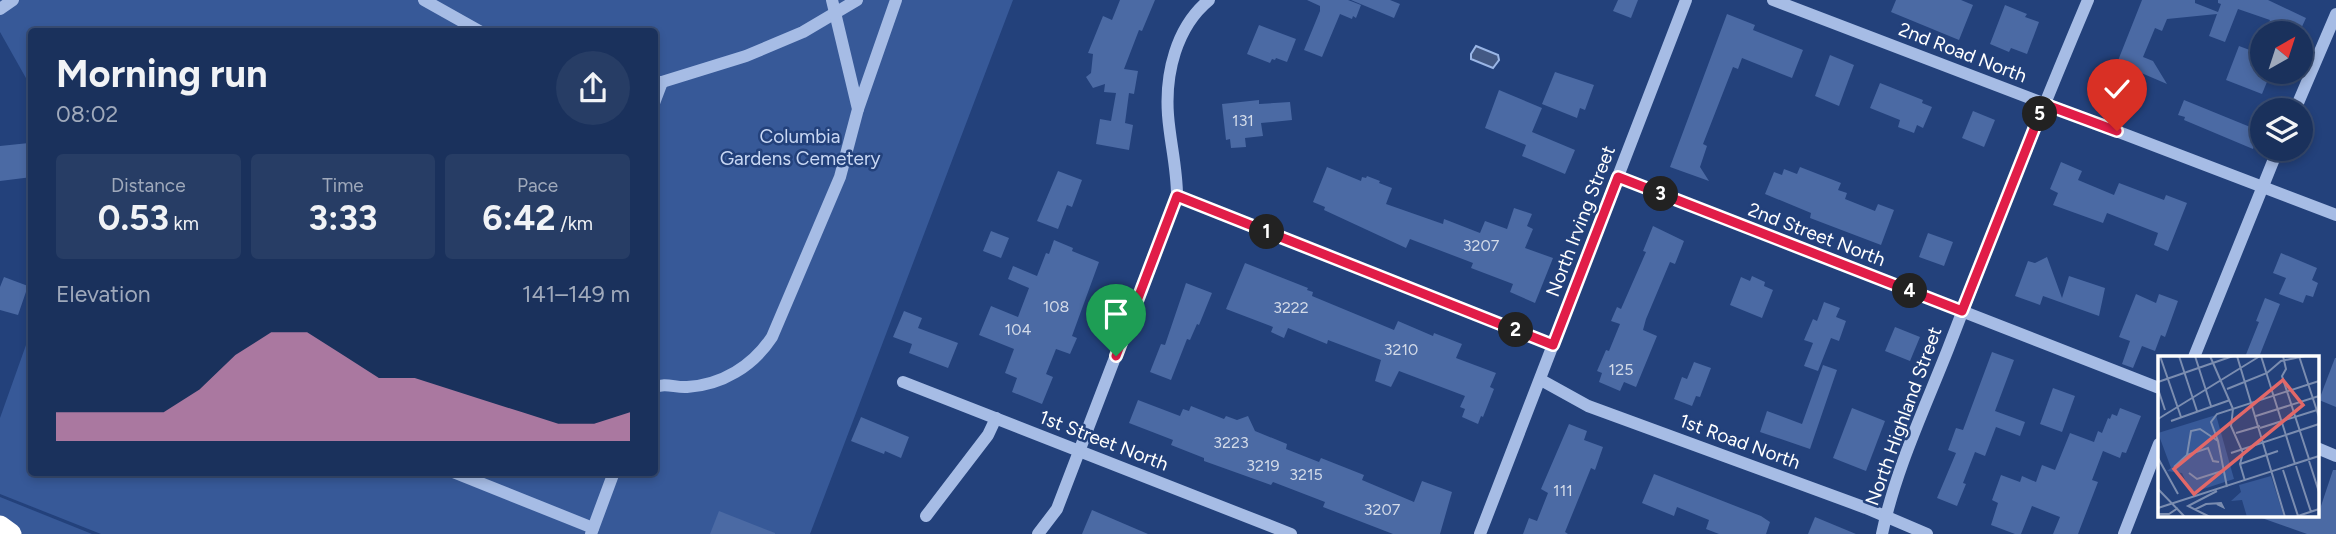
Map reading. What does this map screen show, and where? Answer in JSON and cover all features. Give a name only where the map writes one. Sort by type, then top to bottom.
[{"type":"highway","points":[[0,526],[11,534]]},
{"type":"street","points":[[0,9],[13,0]]},
{"type":"street","points":[[424,0],[474,28]]},
{"type":"street","points":[[658,83],[746,56],[803,32],[833,6],[857,0]]},
{"type":"street","points":[[658,386],[705,384],[739,371],[765,348],[772,337],[840,177],[858,109],[896,0]]},
{"type":"street","points":[[1038,534],[1058,509],[1177,196],[1177,168],[1168,113],[1170,70],[1178,40],[1200,7],[1209,0]]},
{"type":"street","name":"North Irving Street","points":[[1480,534],[1686,0]]},
{"type":"street","name":"2nd Road North","points":[[1773,0],[2336,215]]},
{"type":"street","name":"North Highland Street","points":[[1882,534],[1889,501],[1962,311],[2088,0]]},
{"type":"street","points":[[833,6],[858,109]]},
{"type":"street","points":[[2300,98],[2336,14]]},
{"type":"street","points":[[2194,356],[2273,161]]},
{"type":"street","name":"2nd Street North","points":[[1618,177],[2158,388]]},
{"type":"street","points":[[1177,196],[1553,345]]},
{"type":"street","name":"1st Road North","points":[[1541,380],[1588,406],[1927,534]]},
{"type":"street","name":"1st Street North","points":[[903,382],[1291,534]]},
{"type":"street","points":[[926,516],[988,435],[996,418]]},
{"type":"street","points":[[2124,534],[2158,447]]},
{"type":"street","points":[[2318,448],[2336,456]]},
{"type":"street","points":[[462,476],[592,531],[613,476]]},
{"type":"green space","name":"Columbia Gardens Cemetery","points":[[0,0],[1013,0],[810,534],[101,534],[0,494],[0,418],[28,339],[28,476],[658,476],[658,28],[28,28],[28,82],[0,32]]},
{"type":"green space","points":[[0,497],[92,534],[22,534],[0,520]]},
{"type":"shaded area","points":[[1476,46],[1498,55],[1499,60],[1493,68],[1471,59]]},
{"type":"building","points":[[1120,0],[1155,0],[1142,31],[1139,30],[1124,69],[1138,71],[1134,94],[1129,93],[1125,123],[1133,125],[1129,150],[1096,144],[1100,119],[1111,121],[1116,93],[1104,92],[1105,84],[1093,88],[1086,77],[1091,73],[1093,54],[1088,53],[1103,16],[1112,20]]},
{"type":"building","points":[[1307,0],[1348,0],[1361,5],[1356,18],[1340,14],[1322,57],[1304,50],[1320,11],[1320,6]]},
{"type":"building","points":[[1351,0],[1390,0],[1400,4],[1394,18]]},
{"type":"building","points":[[1618,0],[1638,0],[1631,18],[1613,11]]},
{"type":"building","points":[[1896,0],[1961,0],[1973,5],[1959,40],[1891,12]]},
{"type":"building","points":[[2142,0],[2195,0],[2195,3],[2218,12],[2221,4],[2218,0],[2268,0],[2306,18],[2305,21],[2270,21],[2238,9],[2225,42],[2209,36],[2217,14],[2167,19],[2162,31],[2155,28],[2143,57],[2153,61],[2167,84],[2139,72],[2125,103],[2119,100],[2116,106],[2102,101]]},
{"type":"building","points":[[2005,5],[2039,22],[2027,54],[2011,48],[2009,52],[1990,44]]},
{"type":"building","points":[[1727,14],[1755,25],[1753,30],[1803,50],[1792,78],[1742,58],[1738,69],[1733,67],[1703,144],[1707,146],[1700,167],[1709,181],[1670,167]]},
{"type":"building","points":[[1259,25],[1296,39],[1287,62],[1276,58],[1270,63],[1247,54]]},
{"type":"building","points":[[2239,46],[2250,50],[2250,84],[2266,84],[2262,94],[2226,80]]},
{"type":"building","points":[[1830,55],[1854,65],[1839,106],[1815,96]]},
{"type":"building","points":[[1555,72],[1594,85],[1585,110],[1580,108],[1577,118],[1542,104]]},
{"type":"building","points":[[1880,83],[1923,100],[1922,103],[1932,107],[1923,128],[1917,125],[1914,133],[1898,127],[1900,120],[1870,108]]},
{"type":"building","points":[[1499,90],[1542,108],[1532,132],[1575,150],[1565,174],[1522,156],[1526,145],[1485,128]]},
{"type":"building","points":[[1259,100],[1259,104],[1290,102],[1292,120],[1261,123],[1263,136],[1245,138],[1246,147],[1231,148],[1230,139],[1226,140],[1222,104]]},
{"type":"building","points":[[2184,100],[2250,127],[2250,148],[2184,120],[2185,117],[2178,115]]},
{"type":"building","points":[[1973,111],[1995,120],[1984,147],[1962,138]]},
{"type":"building","points":[[28,143],[28,178],[0,181],[0,146]]},
{"type":"building","points":[[2061,162],[2082,171],[2078,180],[2114,195],[2119,183],[2164,200],[2166,195],[2187,203],[2168,251],[2154,245],[2158,233],[2107,213],[2103,223],[2053,205],[2058,193],[2050,189]]},
{"type":"building","points":[[1327,167],[1361,181],[1362,177],[1367,176],[1392,188],[1386,204],[1443,224],[1444,219],[1480,233],[1485,221],[1507,229],[1514,208],[1532,214],[1527,226],[1533,229],[1525,248],[1553,258],[1535,303],[1510,292],[1513,284],[1471,268],[1473,263],[1410,239],[1406,248],[1324,210],[1325,207],[1313,202]]},
{"type":"building","points":[[1800,167],[1841,183],[1838,190],[1847,193],[1845,199],[1875,211],[1878,204],[1894,210],[1881,245],[1810,218],[1811,213],[1765,194],[1774,172],[1782,175],[1784,169],[1797,174]]},
{"type":"building","points":[[1058,171],[1082,180],[1072,207],[1067,205],[1058,229],[1037,221]]},
{"type":"building","points":[[1653,226],[1684,241],[1675,264],[1670,262],[1646,319],[1643,330],[1657,336],[1636,387],[1624,382],[1620,391],[1599,382],[1602,373],[1597,371],[1620,324],[1611,321],[1617,307],[1621,309],[1646,252],[1643,251]]},
{"type":"building","points":[[991,231],[1009,238],[1001,258],[983,251]]},
{"type":"building","points":[[1928,233],[1953,242],[1944,266],[1919,257]]},
{"type":"building","points":[[1054,240],[1099,262],[1072,336],[1077,338],[1070,354],[1056,349],[1046,374],[1053,377],[1042,404],[1012,392],[1017,378],[1005,373],[1014,349],[979,335],[991,306],[1018,317],[1029,288],[1008,279],[1013,266],[1037,276]]},
{"type":"building","points":[[2281,253],[2317,268],[2312,280],[2318,283],[2313,297],[2306,295],[2303,303],[2279,294],[2286,278],[2273,273]]},
{"type":"building","points":[[2047,257],[2062,298],[2069,276],[2105,288],[2099,316],[2043,296],[2040,305],[2015,296],[2028,261],[2035,263]]},
{"type":"building","points":[[1245,263],[1308,288],[1307,290],[1313,292],[1312,296],[1394,330],[1398,321],[1433,336],[1434,333],[1462,344],[1456,358],[1496,373],[1490,387],[1494,389],[1483,417],[1481,416],[1478,424],[1462,417],[1465,409],[1460,407],[1465,396],[1399,371],[1391,387],[1375,381],[1381,360],[1328,340],[1327,344],[1288,328],[1284,338],[1271,332],[1273,327],[1226,309]]},
{"type":"building","points":[[1752,276],[1765,282],[1764,286],[1773,290],[1762,318],[1730,305],[1741,277],[1750,281]]},
{"type":"building","points":[[4,277],[28,286],[18,315],[0,310],[0,287]]},
{"type":"building","points":[[1186,283],[1212,293],[1199,325],[1197,324],[1190,340],[1187,339],[1171,380],[1150,372],[1161,344],[1165,345]]},
{"type":"building","points":[[2136,294],[2156,303],[2159,294],[2178,301],[2165,337],[2161,335],[2155,351],[2142,346],[2133,368],[2122,364],[2130,341],[2119,337]]},
{"type":"building","points":[[2265,298],[2280,304],[2259,356],[2245,356],[2259,322],[2256,321]]},
{"type":"building","points":[[1824,302],[1840,308],[1836,317],[1846,321],[1839,341],[1831,338],[1818,371],[1804,366],[1813,343],[1804,340],[1813,319],[1817,321]]},
{"type":"building","points":[[904,311],[922,318],[918,328],[958,343],[948,368],[909,353],[912,344],[893,337]]},
{"type":"building","points":[[1895,327],[1920,337],[1910,361],[1885,351]]},
{"type":"building","points":[[1992,352],[2014,360],[1995,411],[2025,422],[2020,436],[1996,427],[1985,456],[1975,452],[1957,506],[1937,498],[1956,453],[1948,450],[1956,428],[1963,430]]},
{"type":"building","points":[[2336,358],[2336,407],[2319,400]]},
{"type":"building","points":[[1694,362],[1711,368],[1700,397],[1696,396],[1692,406],[1674,399],[1682,377],[1687,379]]},
{"type":"building","points":[[1823,365],[1837,370],[1810,449],[1760,432],[1767,411],[1802,424]]},
{"type":"building","points":[[2053,388],[2075,396],[2062,432],[2040,424]]},
{"type":"building","points":[[1138,400],[1180,416],[1183,409],[1189,411],[1191,406],[1224,419],[1226,416],[1237,420],[1248,416],[1255,431],[1287,444],[1286,449],[1319,462],[1321,458],[1364,475],[1362,480],[1414,502],[1422,481],[1452,492],[1440,534],[1393,534],[1323,507],[1325,502],[1273,482],[1271,485],[1204,461],[1204,458],[1171,445],[1173,440],[1129,423]]},
{"type":"building","points":[[1852,408],[1885,421],[1866,471],[1833,458]]},
{"type":"building","points":[[2120,408],[2141,416],[2126,453],[2122,452],[2120,458],[2103,451],[2092,480],[2098,482],[2078,534],[2053,534],[2060,517],[2032,506],[2021,534],[1991,525],[1998,503],[1992,500],[2001,475],[2020,482],[2022,476],[2036,482],[2042,465],[2055,470],[2070,433],[2094,442],[2098,431],[2102,433],[2108,418],[2110,419],[2112,414],[2117,416]]},
{"type":"building","points":[[861,417],[909,437],[901,458],[851,441]]},
{"type":"building","points":[[1569,424],[1587,431],[1584,440],[1603,447],[1595,470],[1591,468],[1565,532],[1568,534],[1523,534],[1529,518],[1537,521],[1548,493],[1541,489]]},
{"type":"building","points":[[2333,470],[2336,470],[2336,534],[2307,534],[2259,517],[2318,516]]},
{"type":"building","points":[[1654,474],[1761,516],[1770,522],[1766,534],[1719,534],[1706,529],[1709,520],[1677,507],[1674,516],[1642,503]]},
{"type":"building","points":[[1092,510],[1148,534],[1082,534]]},
{"type":"building","points":[[719,511],[775,533],[775,534],[710,534]]},
{"type":"building","points":[[1815,517],[1856,534],[1808,534]]},
{"type":"route","points":[[1116,356],[1177,196],[1553,345],[1618,177],[1962,311],[2044,104],[2117,131]]}]
